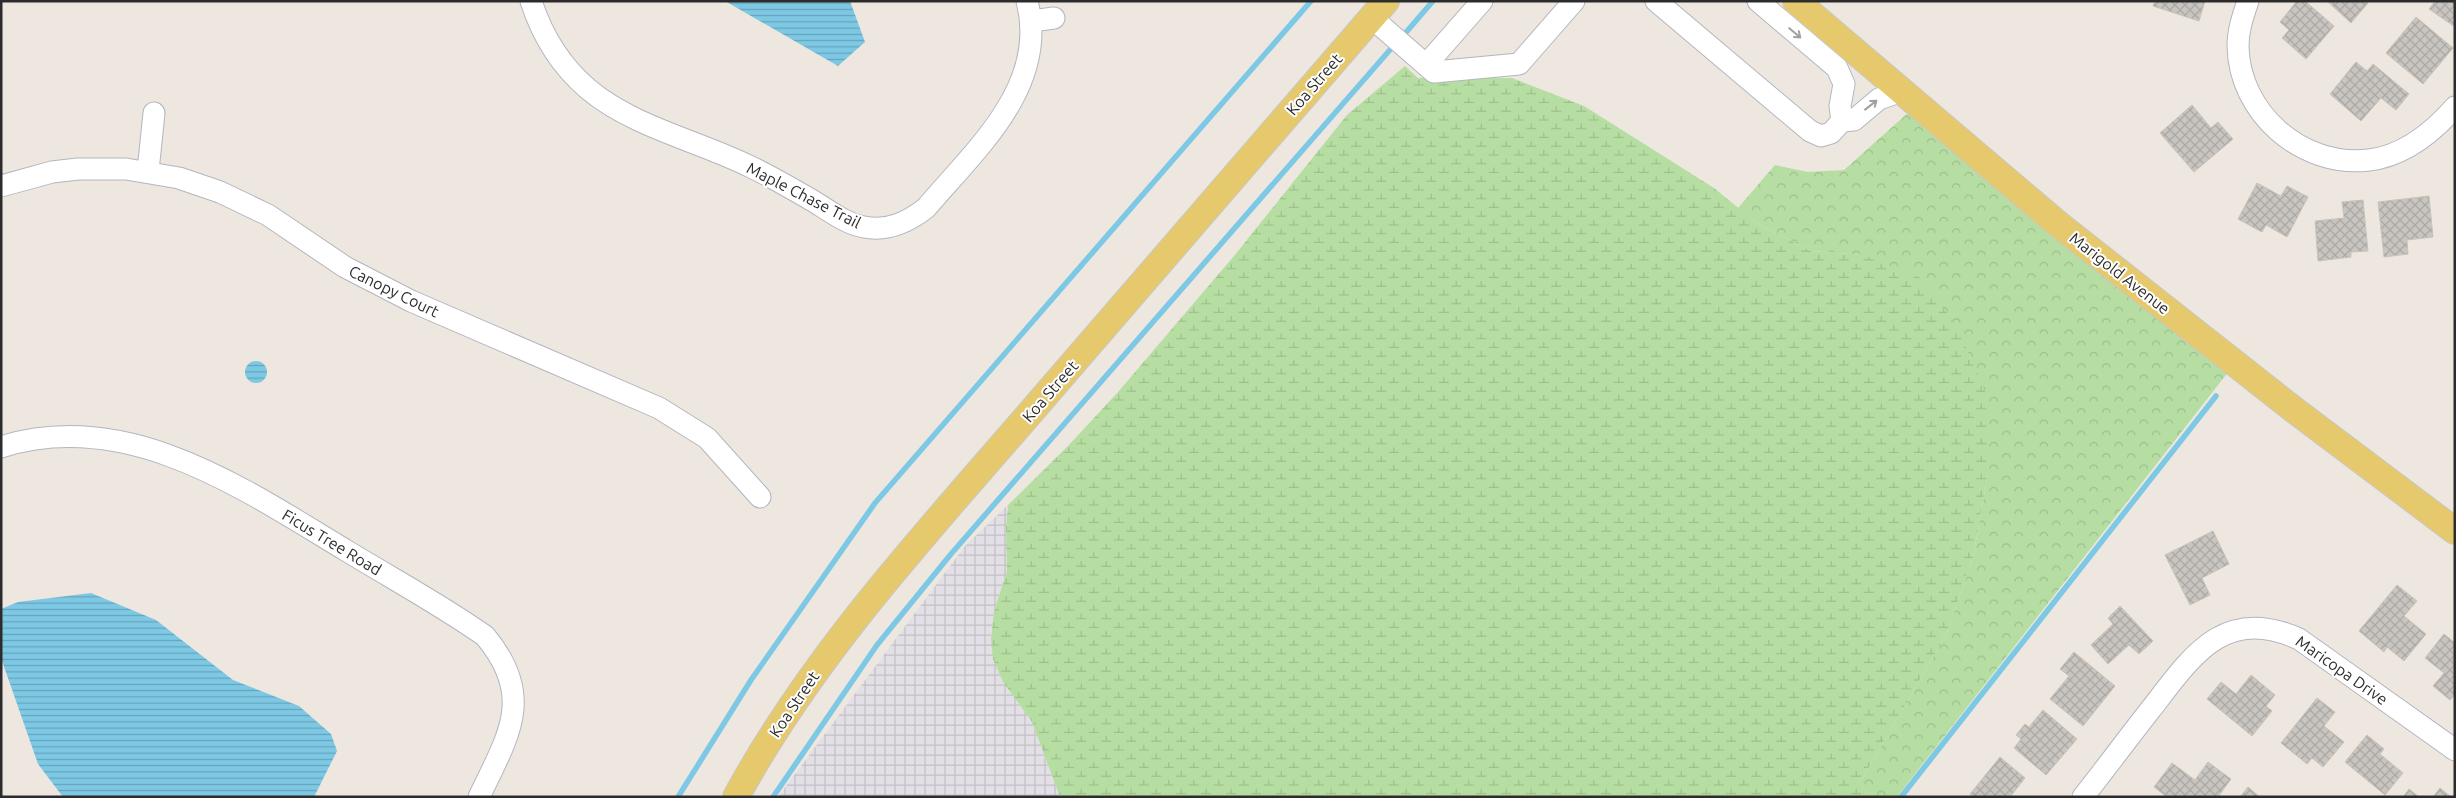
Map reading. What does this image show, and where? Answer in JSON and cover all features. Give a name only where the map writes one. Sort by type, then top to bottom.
[{"type":"main road","name":"Marigold Avenue","points":[[1796,1],[2066,230],[2293,409],[2455,531]]},
{"type":"main road","name":"Koa Street","points":[[736,797],[753,766],[825,658],[914,547],[1379,9]]},
{"type":"street","name":"Maple Chase Trail","points":[[531,1],[544,32],[562,62],[589,89],[609,104],[629,115],[751,167],[852,224],[880,229],[912,219],[926,208],[998,124],[1014,100],[1025,75],[1031,48],[1030,11]]},
{"type":"street","points":[[1426,65],[1482,1]]},
{"type":"street","points":[[1379,9],[1434,72],[1520,64],[1574,1]]},
{"type":"street","points":[[1656,1],[1810,131],[1820,136],[1831,133],[1842,122],[1854,120],[1879,99],[1902,91]]},
{"type":"street","points":[[1758,1],[1836,68],[1844,84],[1840,106],[1842,122]]},
{"type":"street","points":[[2248,1],[2243,16],[2238,45],[2240,63],[2249,93],[2256,106],[2279,132],[2311,153],[2352,161],[2387,156],[2419,139],[2455,107]]},
{"type":"street","points":[[1030,11],[1054,18]]},
{"type":"street","points":[[148,171],[154,113]]},
{"type":"street","name":"Canopy Court","points":[[1,186],[52,172],[78,169],[148,171],[179,178],[220,192],[268,215],[345,267],[411,301],[660,408],[707,438],[760,497]]},
{"type":"street","name":"Ficus Tree Road","points":[[1,447],[37,439],[80,436],[124,442],[165,454],[245,490],[485,636],[506,666],[512,681],[514,710],[506,740],[479,797]]},
{"type":"street","name":"Maricopa Drive","points":[[2088,795],[2194,654],[2218,636],[2250,627],[2282,631],[2299,639],[2455,750]]},
{"type":"shaded area","points":[[1008,505],[1006,527],[1007,571],[994,611],[991,639],[1003,682],[1032,722],[1060,797],[778,797],[965,546]]},
{"type":"green space","points":[[1405,66],[1418,78],[1512,78],[1584,106],[1714,188],[1758,224],[1811,251],[1863,255],[1919,277],[1955,323],[1986,393],[1988,473],[1973,557],[1946,635],[1860,782],[1868,797],[1060,797],[1032,722],[1003,682],[993,659],[991,639],[994,611],[1007,571],[1006,527],[1008,505],[1067,447],[1118,392],[1234,256],[1347,115]]},
{"type":"green space","points":[[1910,111],[2229,371],[1897,797],[1868,797],[1860,782],[1946,635],[1973,557],[1988,473],[1863,255],[1811,251],[1758,224],[1738,208],[1775,165],[1808,172],[1844,170]]},
{"type":"water","points":[[725,1],[850,1],[865,42],[838,66]]},
{"type":"water","points":[[252,361],[260,361],[267,368],[267,376],[260,383],[252,383],[245,376],[245,368]]},
{"type":"water","points":[[91,593],[156,620],[233,680],[299,706],[331,734],[337,751],[314,797],[63,797],[38,764],[1,658],[1,609],[18,602]]},
{"type":"building","points":[[2155,1],[2205,1],[2199,21],[2153,6]]},
{"type":"building","points":[[2297,1],[2305,1],[2334,26],[2306,59],[2282,38],[2289,30],[2280,22]]},
{"type":"building","points":[[2327,1],[2365,1],[2368,3],[2351,23]]},
{"type":"building","points":[[2435,1],[2455,1],[2455,27],[2429,9]]},
{"type":"building","points":[[2416,17],[2453,48],[2423,84],[2386,53]]},
{"type":"building","points":[[2356,62],[2367,71],[2373,64],[2409,94],[2396,110],[2381,98],[2361,121],[2330,94]]},
{"type":"building","points":[[2192,105],[2211,128],[2218,122],[2233,139],[2194,172],[2160,133]]},
{"type":"building","points":[[2257,183],[2281,196],[2287,186],[2308,197],[2287,237],[2266,225],[2262,232],[2238,219]]},
{"type":"building","points":[[2429,196],[2433,237],[2407,240],[2408,254],[2384,257],[2378,202]]},
{"type":"building","points":[[2363,200],[2368,251],[2351,252],[2351,257],[2318,261],[2315,221],[2344,218],[2342,202]]},
{"type":"building","points":[[2213,531],[2229,564],[2202,578],[2210,595],[2190,605],[2165,555]]},
{"type":"building","points":[[2397,585],[2417,601],[2404,616],[2426,634],[2404,661],[2387,647],[2384,652],[2359,631]]},
{"type":"building","points":[[2120,606],[2153,641],[2139,654],[2129,645],[2108,664],[2091,645],[2113,624],[2108,618]]},
{"type":"building","points":[[2444,634],[2455,643],[2455,694],[2450,700],[2433,686],[2444,673],[2425,658]]},
{"type":"building","points":[[2074,652],[2115,686],[2083,726],[2050,699],[2069,676],[2060,669]]},
{"type":"building","points":[[2251,675],[2275,695],[2266,706],[2272,711],[2252,736],[2207,699],[2221,682],[2236,694]]},
{"type":"building","points":[[2317,698],[2335,712],[2324,726],[2344,742],[2323,767],[2312,758],[2307,764],[2281,743]]},
{"type":"building","points":[[2043,710],[2077,739],[2046,775],[2014,748],[2021,739],[2016,735],[2025,724],[2029,727]]},
{"type":"building","points":[[2367,735],[2384,749],[2380,754],[2403,773],[2385,795],[2345,762]]},
{"type":"building","points":[[2000,757],[2025,778],[2010,797],[1973,797],[1970,794]]},
{"type":"building","points":[[2208,762],[2231,779],[2218,797],[2167,797],[2154,787],[2172,763],[2195,780]]},
{"type":"building","points":[[2248,787],[2260,797],[2240,797]]},
{"type":"building","points":[[2440,788],[2451,797],[2433,797]]},
{"type":"building","points":[[2409,789],[2419,797],[2403,797]]},
{"type":"waterway","points":[[678,797],[751,680],[875,503],[1311,1]]},
{"type":"waterway","points":[[1402,37],[1433,1]]},
{"type":"waterway","points":[[773,797],[877,645],[951,554],[1395,44]]},
{"type":"waterway","points":[[1901,797],[2216,396]]}]
